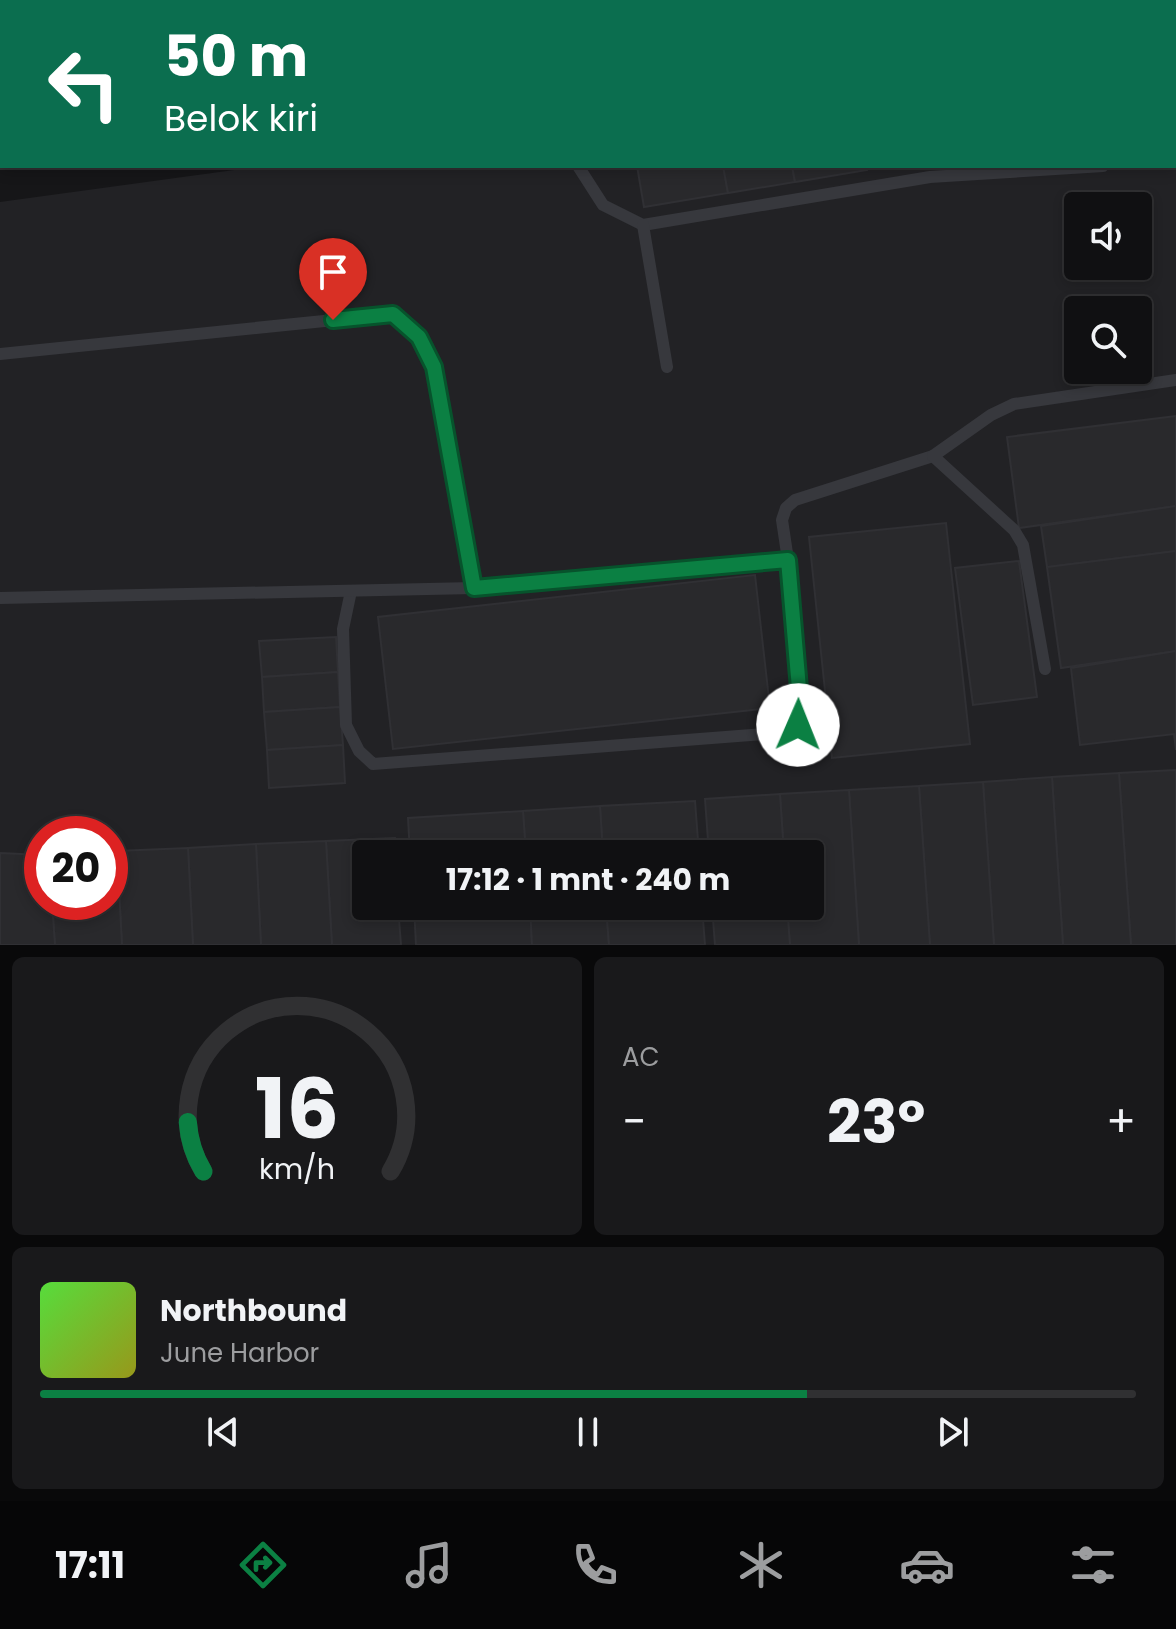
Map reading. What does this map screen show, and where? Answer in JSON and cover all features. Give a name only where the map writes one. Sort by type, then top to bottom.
[{"type":"lane","points":[[579,168],[603,205],[643,225],[930,177],[1072,168]]},
{"type":"lane","points":[[643,225],[667,367]]},
{"type":"lane","points":[[0,354],[393,314],[419,337],[434,367],[474,588]]},
{"type":"lane","points":[[351,591],[343,629],[346,725],[359,751],[373,764],[791,732],[798,725],[801,712],[782,520],[786,508],[795,500],[933,456],[991,415],[1014,404],[1176,380]]},
{"type":"lane","points":[[933,456],[1014,530],[1023,545],[1045,669]]},
{"type":"lane","points":[[0,598],[474,588],[788,560]]},
{"type":"shaded area","points":[[249,168],[1176,168],[1176,945],[0,945],[0,202]]},
{"type":"building","points":[[637,168],[723,168],[728,193],[644,207]]},
{"type":"building","points":[[723,168],[792,168],[795,182],[728,193]]},
{"type":"building","points":[[792,168],[867,170],[795,182]]},
{"type":"building","points":[[1176,416],[1176,506],[1019,528],[1007,437]]},
{"type":"building","points":[[1176,506],[1176,551],[1047,567],[1041,526]]},
{"type":"building","points":[[946,523],[970,744],[832,758],[809,537]]},
{"type":"building","points":[[1176,551],[1176,651],[1061,668],[1047,567]]},
{"type":"building","points":[[1019,561],[1037,697],[973,705],[955,568]]},
{"type":"building","points":[[755,575],[770,708],[393,749],[378,617]]},
{"type":"building","points":[[336,637],[338,672],[262,677],[259,641]]},
{"type":"building","points":[[1176,651],[1176,750],[1174,734],[1080,745],[1071,668]]},
{"type":"building","points":[[338,672],[340,707],[264,712],[262,677]]},
{"type":"building","points":[[340,707],[343,745],[267,750],[264,712]]},
{"type":"building","points":[[343,745],[345,783],[269,788],[267,750]]},
{"type":"building","points":[[1176,770],[1176,945],[1131,945],[1119,773]]},
{"type":"building","points":[[1119,773],[1131,945],[1063,945],[1052,777]]},
{"type":"building","points":[[1052,777],[1063,945],[994,945],[983,782]]},
{"type":"building","points":[[983,782],[994,945],[930,945],[919,786]]},
{"type":"building","points":[[919,786],[930,945],[859,945],[849,790]]},
{"type":"building","points":[[849,790],[859,945],[790,945],[788,920],[824,920],[824,840],[783,840],[780,794]]},
{"type":"building","points":[[780,794],[783,840],[708,840],[705,799]]},
{"type":"building","points":[[695,801],[698,840],[602,840],[600,806]]},
{"type":"building","points":[[600,806],[602,840],[525,840],[523,811]]},
{"type":"building","points":[[523,811],[525,840],[409,840],[408,818]]},
{"type":"building","points":[[395,838],[352,840],[352,920],[399,920],[401,945],[332,945],[326,841]]},
{"type":"building","points":[[326,841],[332,945],[261,945],[256,844]]},
{"type":"building","points":[[256,844],[261,945],[193,945],[188,848]]},
{"type":"building","points":[[188,848],[193,945],[122,945],[121,920],[128,920],[128,851]]},
{"type":"building","points":[[0,853],[24,854],[24,920],[53,920],[55,945],[0,945]]},
{"type":"building","points":[[53,920],[121,920],[122,945],[55,945]]},
{"type":"building","points":[[415,920],[531,920],[532,945],[416,945]]},
{"type":"building","points":[[531,920],[607,920],[609,945],[532,945]]},
{"type":"building","points":[[607,920],[703,920],[705,945],[609,945]]},
{"type":"building","points":[[713,920],[788,920],[790,945],[715,945]]},
{"type":"route","points":[[333,320],[393,314],[419,337],[434,367],[474,588],[788,560],[801,712],[798,725]]}]
